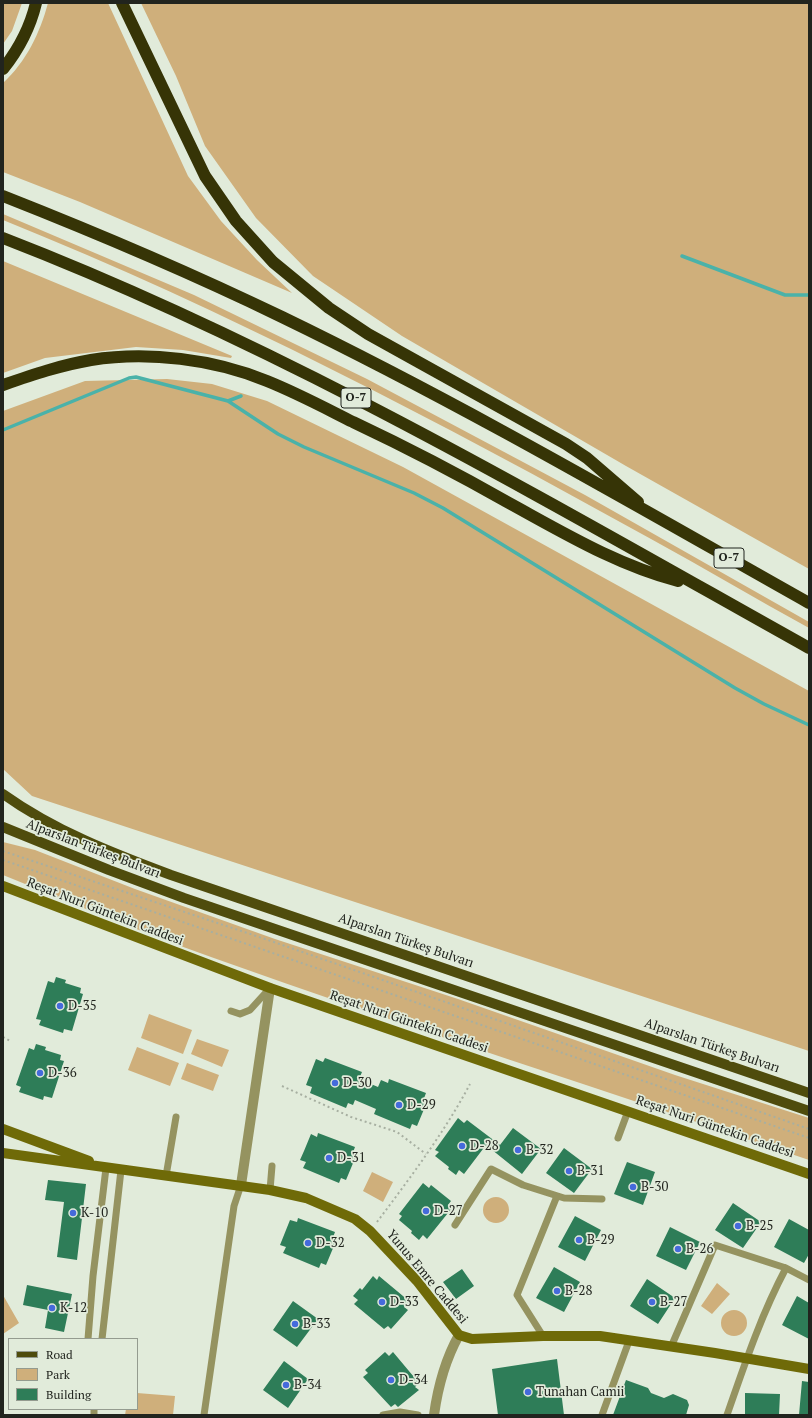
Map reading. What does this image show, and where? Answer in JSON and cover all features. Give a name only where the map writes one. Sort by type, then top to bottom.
[{"type":"highway","points":[[3,70],[18,50],[26,35],[36,3]]},
{"type":"highway","points":[[122,3],[205,176],[236,221],[273,262],[329,308],[368,334],[566,444],[623,487],[649,513]]},
{"type":"highway","name":"O-7","points":[[3,196],[141,252],[284,318],[373,362],[649,513],[809,603]]},
{"type":"highway","name":"O-7","points":[[3,238],[130,289],[314,376],[407,424],[809,648]]},
{"type":"highway","points":[[3,385],[48,370],[91,360],[132,357],[202,362],[236,370],[267,381],[449,469],[603,554],[647,573],[695,585]]},
{"type":"main road","name":"Alparslan Türkeş Bulvarı","points":[[3,794],[24,809],[70,834],[152,868],[809,1093]]},
{"type":"main road","name":"Alparslan Türkeş Bulvarı","points":[[3,827],[108,870],[184,898],[809,1111]]},
{"type":"street","name":"Reşat Nuri Güntekin Caddesi","points":[[3,886],[270,988],[809,1174]]},
{"type":"street","points":[[241,1185],[270,988]]},
{"type":"street","name":"Yunus Emre Caddesi","points":[[3,1129],[106,1168]]},
{"type":"street","name":"Yunus Emre Caddesi","points":[[3,1153],[241,1185],[306,1198],[337,1210],[355,1219],[370,1231],[417,1282],[459,1335],[472,1340],[543,1336],[600,1336],[809,1369]]},
{"type":"street","points":[[434,1415],[438,1390],[448,1354],[459,1335]]},
{"type":"lane","points":[[231,1011],[240,1014],[250,1010],[270,988]]},
{"type":"lane","points":[[618,1138],[628,1111]]},
{"type":"lane","points":[[166,1176],[176,1117]]},
{"type":"lane","points":[[270,1190],[272,1166]]},
{"type":"lane","points":[[88,1338],[93,1276],[106,1168]]},
{"type":"lane","points":[[455,1225],[491,1169],[523,1185],[564,1198],[602,1199]]},
{"type":"lane","points":[[102,1338],[121,1170]]},
{"type":"lane","points":[[204,1415],[234,1206],[241,1185]]},
{"type":"lane","points":[[543,1336],[517,1295],[557,1196]]},
{"type":"lane","points":[[671,1347],[714,1244],[786,1268],[809,1280]]},
{"type":"lane","points":[[726,1415],[746,1359],[776,1287],[786,1268]]},
{"type":"lane","points":[[602,1415],[629,1341]]},
{"type":"lane","points":[[383,1415],[400,1412],[418,1415]]},
{"type":"path","points":[[3,851],[268,940],[809,1129]]},
{"type":"path","points":[[3,860],[809,1138]]},
{"type":"path","points":[[3,1037],[10,1041]]},
{"type":"path","points":[[370,1231],[426,1154],[458,1106],[470,1084]]},
{"type":"path","points":[[282,1086],[351,1117],[397,1132],[426,1154]]},
{"type":"green space","points":[[3,3],[22,3],[12,31],[3,44]]},
{"type":"green space","points":[[48,3],[108,3],[188,176],[221,221],[257,260],[292,293],[80,202],[3,172],[3,83],[19,66],[31,46],[41,25]]},
{"type":"green space","points":[[141,3],[809,3],[809,569],[626,466],[402,336],[313,276],[256,218],[205,146],[176,76]]},
{"type":"green space","points":[[3,214],[194,295],[367,379],[585,495],[809,622],[809,628],[572,495],[412,410],[332,369],[169,291],[3,220]]},
{"type":"green space","points":[[3,261],[232,356],[231,358],[183,350],[136,347],[45,358],[3,373]]},
{"type":"green space","points":[[167,379],[212,384],[267,401],[403,467],[809,691],[809,1051],[32,796],[3,769],[3,411],[85,381]]},
{"type":"green space","points":[[3,842],[35,850],[135,889],[275,939],[458,999],[675,1075],[809,1118],[809,1160],[360,1009],[211,957],[133,927],[3,875]]},
{"type":"green space","points":[[149,1014],[192,1030],[183,1054],[141,1038]]},
{"type":"green space","points":[[197,1039],[229,1050],[222,1067],[191,1054]]},
{"type":"green space","points":[[137,1047],[179,1063],[170,1086],[128,1070]]},
{"type":"green space","points":[[187,1063],[219,1075],[213,1091],[181,1079]]},
{"type":"green space","points":[[372,1172],[393,1182],[383,1202],[363,1191]]},
{"type":"green space","points":[[496,1197],[505,1201],[509,1210],[505,1219],[496,1223],[487,1219],[483,1210],[487,1201]]},
{"type":"green space","points":[[717,1283],[730,1294],[712,1314],[701,1306]]},
{"type":"green space","points":[[3,1295],[19,1323],[3,1334]]},
{"type":"green space","points":[[734,1310],[743,1314],[747,1323],[743,1332],[734,1336],[725,1332],[721,1323],[725,1314]]},
{"type":"green space","points":[[138,1393],[175,1396],[173,1415],[125,1415],[126,1410],[138,1410]]},
{"type":"building","name":"D-35","points":[[56,977],[66,980],[65,983],[81,988],[80,993],[83,994],[72,1031],[64,1029],[63,1033],[39,1025],[41,1020],[36,1019],[48,981],[54,983]]},
{"type":"building","name":"D-36","points":[[36,1044],[46,1047],[45,1050],[61,1055],[60,1060],[64,1061],[52,1098],[44,1096],[43,1100],[19,1092],[21,1087],[16,1085],[29,1048],[34,1050]]},
{"type":"building","points":[[325,1058],[362,1072],[359,1079],[378,1087],[381,1080],[388,1083],[389,1079],[426,1093],[423,1101],[427,1102],[417,1126],[412,1124],[410,1129],[374,1114],[376,1109],[355,1100],[353,1105],[348,1103],[346,1108],[310,1093],[312,1087],[306,1085],[316,1059],[323,1062]]},
{"type":"building","points":[[458,1118],[464,1123],[467,1120],[500,1145],[513,1128],[541,1149],[522,1174],[486,1145],[464,1174],[459,1170],[456,1175],[448,1169],[449,1167],[435,1156],[439,1152],[435,1150]]},
{"type":"building","name":"D-31","points":[[318,1133],[355,1147],[352,1155],[356,1156],[346,1180],[341,1178],[339,1183],[303,1168],[306,1162],[300,1160],[311,1134],[317,1137]]},
{"type":"building","name":"B-31","points":[[564,1148],[592,1169],[574,1193],[546,1173]]},
{"type":"building","name":"B-30","points":[[627,1162],[655,1172],[643,1205],[614,1194]]},
{"type":"building","name":"K-10","points":[[48,1180],[86,1184],[77,1260],[57,1257],[64,1202],[45,1200]]},
{"type":"building","name":"D-27","points":[[423,1183],[429,1188],[431,1185],[451,1201],[448,1205],[452,1208],[427,1239],[423,1235],[419,1240],[411,1233],[412,1231],[399,1220],[402,1216],[399,1214]]},
{"type":"building","name":"B-25","points":[[733,1203],[761,1222],[743,1248],[715,1230]]},
{"type":"building","name":"B-29","points":[[575,1216],[601,1230],[585,1261],[558,1247]]},
{"type":"building","name":"D-32","points":[[298,1218],[335,1232],[332,1240],[336,1241],[326,1265],[321,1263],[319,1268],[283,1253],[286,1247],[280,1245],[290,1220],[297,1222]]},
{"type":"building","points":[[789,1219],[809,1230],[809,1254],[804,1263],[774,1247]]},
{"type":"building","name":"B-26","points":[[670,1227],[700,1242],[686,1270],[656,1256]]},
{"type":"building","name":"B-28","points":[[554,1267],[580,1282],[564,1312],[536,1298]]},
{"type":"building","points":[[462,1269],[474,1286],[456,1299],[443,1282]]},
{"type":"building","name":"D-33","points":[[373,1276],[377,1280],[379,1276],[409,1301],[404,1307],[408,1310],[391,1329],[388,1326],[384,1329],[354,1304],[358,1300],[353,1296],[360,1288],[362,1290]]},
{"type":"building","name":"B-27","points":[[647,1279],[675,1298],[658,1324],[630,1306]]},
{"type":"building","name":"K-12","points":[[27,1285],[72,1294],[64,1332],[45,1328],[48,1310],[23,1305]]},
{"type":"building","points":[[797,1296],[809,1303],[809,1339],[782,1325]]},
{"type":"building","name":"B-33","points":[[293,1301],[318,1319],[297,1347],[273,1330]]},
{"type":"building","name":"D-34","points":[[385,1352],[389,1356],[393,1352],[419,1383],[415,1387],[419,1390],[398,1407],[395,1404],[391,1407],[363,1377],[368,1373],[365,1370]]},
{"type":"building","name":"Tunahan Camii","points":[[557,1359],[564,1415],[498,1415],[492,1369]]},
{"type":"building","name":"B-34","points":[[284,1361],[308,1379],[288,1408],[263,1390]]},
{"type":"building","points":[[626,1380],[648,1388],[651,1393],[664,1398],[673,1394],[687,1400],[689,1405],[686,1415],[613,1415]]},
{"type":"building","points":[[802,1381],[809,1382],[809,1415],[799,1415]]},
{"type":"building","points":[[745,1393],[780,1394],[779,1415],[745,1415]]},
{"type":"waterway","points":[[682,256],[785,295],[809,295]]},
{"type":"waterway","points":[[3,430],[129,378],[136,377],[228,401],[278,434],[304,447],[414,493],[443,508],[735,688],[764,704],[809,725]]},
{"type":"waterway","points":[[228,401],[241,396]]},
{"type":"place","name":"D-35","points":[[60,1006]]},
{"type":"place","name":"D-36","points":[[40,1073]]},
{"type":"place","name":"D-30","points":[[335,1083]]},
{"type":"place","name":"D-29","points":[[399,1105]]},
{"type":"place","name":"D-28","points":[[462,1146]]},
{"type":"place","name":"B-32","points":[[518,1150]]},
{"type":"place","name":"D-31","points":[[329,1158]]},
{"type":"place","name":"B-31","points":[[569,1171]]},
{"type":"place","name":"B-30","points":[[633,1187]]},
{"type":"place","name":"D-27","points":[[426,1211]]},
{"type":"place","name":"K-10","points":[[73,1213]]},
{"type":"place","name":"B-25","points":[[738,1226]]},
{"type":"place","name":"B-29","points":[[579,1240]]},
{"type":"place","name":"D-32","points":[[308,1243]]},
{"type":"place","name":"B-26","points":[[678,1249]]},
{"type":"place","name":"B-28","points":[[557,1291]]},
{"type":"place","name":"D-33","points":[[382,1302]]},
{"type":"place","name":"B-27","points":[[652,1302]]},
{"type":"place","name":"K-12","points":[[52,1308]]},
{"type":"place","name":"B-33","points":[[295,1324]]},
{"type":"place","name":"D-34","points":[[391,1380]]},
{"type":"place","name":"B-34","points":[[286,1385]]},
{"type":"place","name":"Tunahan Camii","points":[[528,1392]]}]
